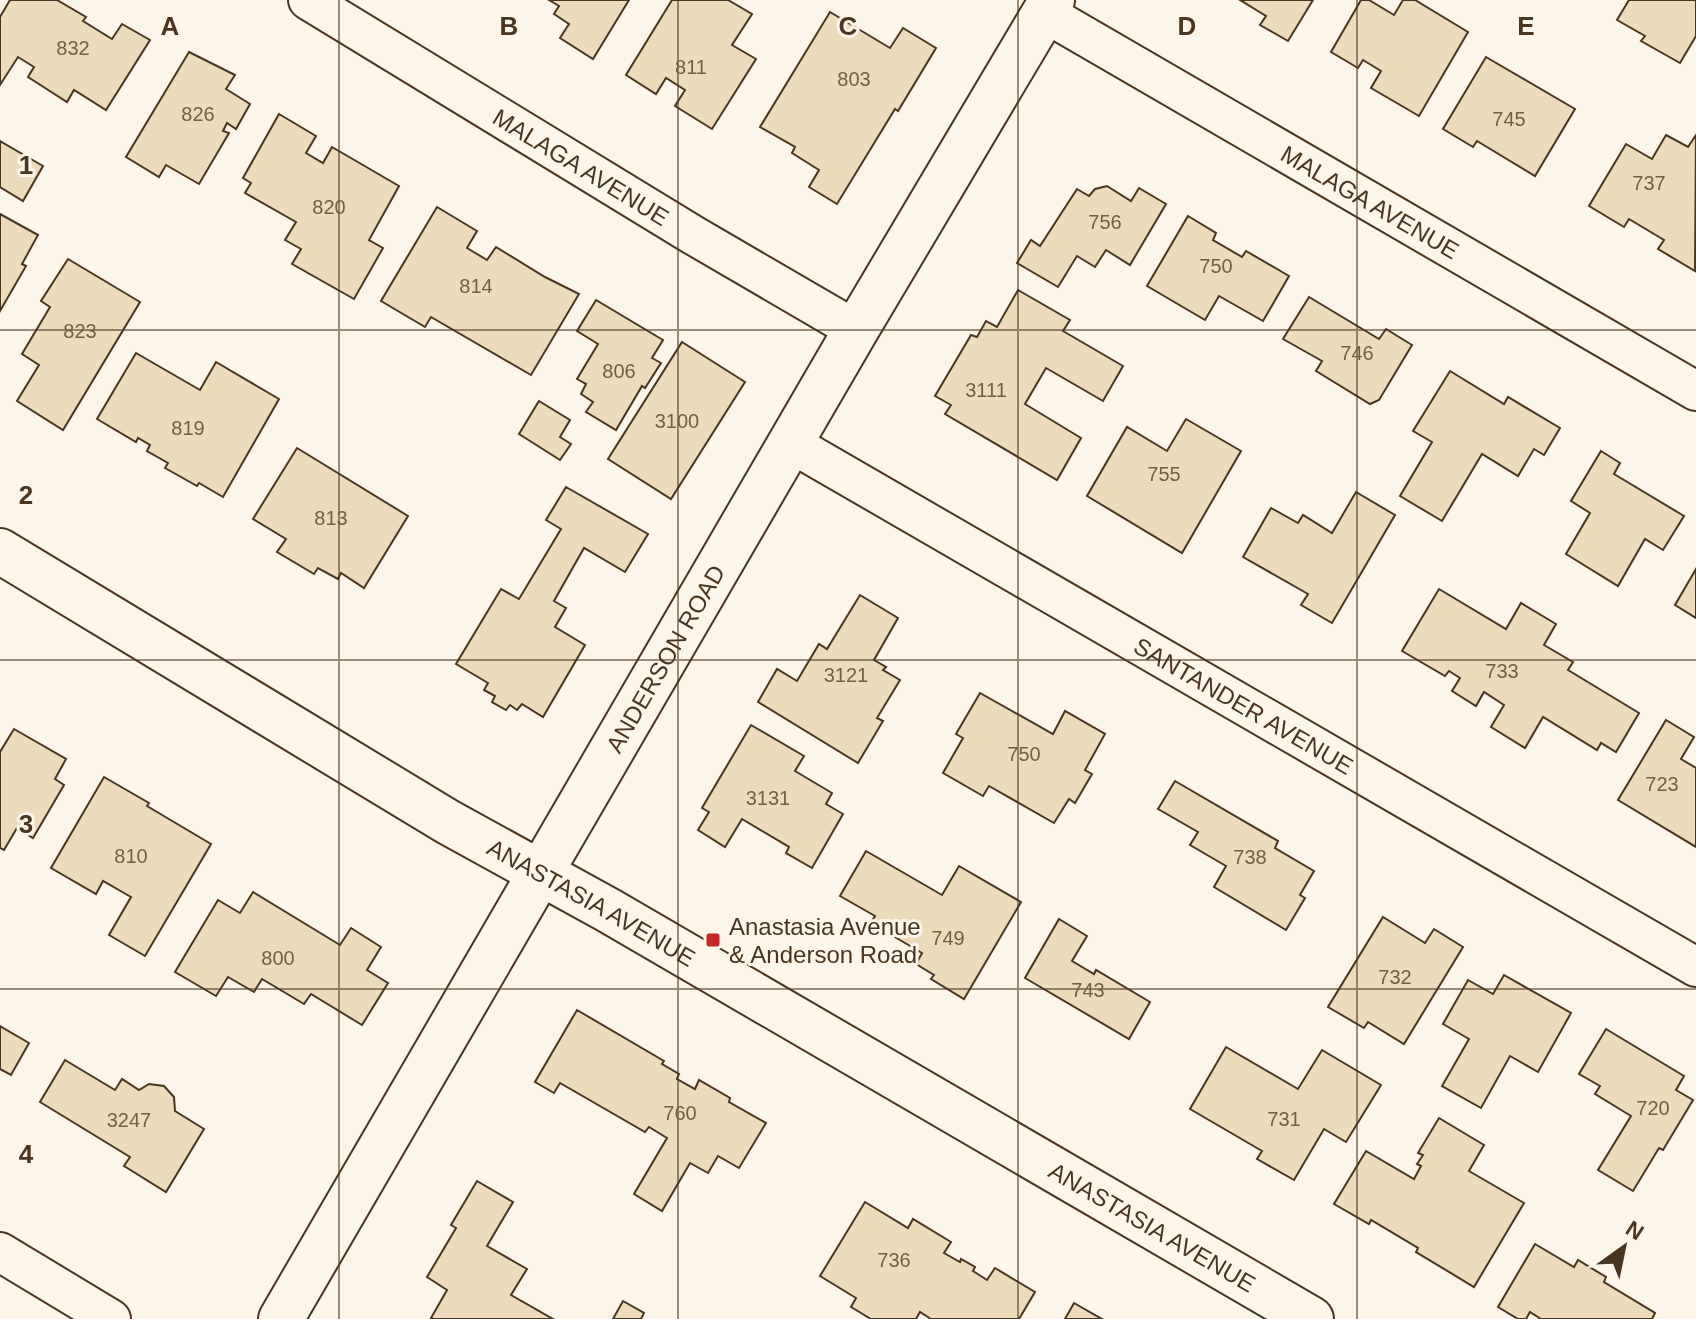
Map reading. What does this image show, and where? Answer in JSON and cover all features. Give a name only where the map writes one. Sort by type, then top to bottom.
[{"type":"street","name":"MALAGA AVENUE","points":[[308,0],[693,235],[856,330]]},
{"type":"street","name":"MALAGA AVENUE","points":[[1048,6],[1696,391]]},
{"type":"street","name":"ANDERSON ROAD","points":[[281,1319],[1048,6]]},
{"type":"street","name":"SANTANDER AVENUE","points":[[792,444],[1696,967]]},
{"type":"street","name":"ANASTASIA AVENUE","points":[[0,551],[448,822],[700,963],[1311,1319]]},
{"type":"street","points":[[0,1252],[111,1319]]},
{"type":"building","points":[[10,0],[57,0],[86,17],[83,21],[112,39],[122,24],[150,40],[106,110],[74,90],[67,102],[28,77],[34,67],[18,57],[0,85],[0,17]]},
{"type":"building","points":[[549,0],[629,0],[593,59],[560,38],[569,24],[554,14],[559,6]]},
{"type":"building","points":[[672,0],[728,0],[752,14],[732,45],[756,59],[712,129],[675,106],[685,90],[666,78],[656,94],[626,75]]},
{"type":"building","points":[[1240,0],[1313,0],[1288,41],[1260,25],[1266,16]]},
{"type":"building","points":[[1361,0],[1369,0],[1394,15],[1403,0],[1415,0],[1468,32],[1419,116],[1371,88],[1381,71],[1363,60],[1358,68],[1331,52]]},
{"type":"building","points":[[1629,0],[1696,0],[1696,36],[1680,63],[1641,41],[1645,36],[1617,20]]},
{"type":"building","points":[[830,12],[890,48],[903,28],[936,48],[837,204],[809,187],[819,170],[792,153],[795,147],[760,127]]},
{"type":"building","points":[[189,52],[235,75],[226,89],[250,104],[236,129],[227,123],[223,131],[229,133],[199,184],[166,165],[159,177],[126,157]]},
{"type":"building","points":[[1486,57],[1575,109],[1535,176],[1477,141],[1473,147],[1443,129]]},
{"type":"building","points":[[279,114],[316,136],[306,153],[323,163],[332,147],[399,186],[369,240],[383,248],[354,299],[292,264],[301,249],[285,240],[296,222],[245,193],[251,183],[243,178]]},
{"type":"building","points":[[1666,135],[1688,147],[1696,135],[1695,271],[1658,249],[1664,240],[1629,219],[1624,227],[1589,206],[1626,144],[1652,159]]},
{"type":"building","points":[[0,141],[43,166],[23,201],[0,187]]},
{"type":"building","points":[[1107,186],[1131,201],[1139,188],[1166,204],[1130,265],[1106,250],[1095,267],[1077,256],[1058,287],[1017,263],[1031,240],[1040,246],[1077,189],[1089,196],[1095,189]]},
{"type":"building","points":[[437,207],[477,231],[467,248],[487,260],[496,247],[579,294],[531,375],[431,317],[425,327],[381,301]]},
{"type":"building","points":[[0,214],[38,235],[22,264],[26,266],[0,311]]},
{"type":"building","points":[[1188,216],[1216,233],[1213,240],[1242,257],[1246,251],[1289,276],[1263,321],[1219,296],[1205,320],[1147,286]]},
{"type":"building","points":[[68,259],[140,302],[63,430],[17,401],[39,365],[22,354],[50,307],[41,301]]},
{"type":"building","points":[[1018,290],[1070,320],[1063,331],[1123,366],[1103,401],[1046,368],[1025,404],[1081,438],[1057,480],[945,414],[951,405],[935,396],[971,335],[977,337],[986,321],[997,327]]},
{"type":"building","points":[[1309,297],[1379,339],[1386,329],[1412,345],[1379,400],[1370,404],[1316,371],[1322,361],[1283,339]]},
{"type":"building","points":[[596,300],[663,340],[652,358],[661,363],[645,388],[642,386],[616,430],[586,412],[593,402],[581,394],[586,384],[577,379],[598,344],[577,331]]},
{"type":"building","points":[[682,342],[745,382],[671,499],[608,459]]},
{"type":"building","points":[[136,353],[200,390],[216,362],[279,399],[223,497],[165,468],[168,463],[147,451],[150,445],[138,438],[136,442],[97,419]]},
{"type":"building","points":[[1450,371],[1504,404],[1508,397],[1560,428],[1544,455],[1534,449],[1518,476],[1482,454],[1442,521],[1400,496],[1432,442],[1413,431]]},
{"type":"building","points":[[539,401],[570,420],[560,437],[571,444],[560,460],[519,434]]},
{"type":"building","points":[[1186,419],[1241,451],[1182,553],[1087,496],[1127,427],[1167,451]]},
{"type":"building","points":[[297,448],[408,516],[364,588],[341,573],[338,579],[318,568],[314,574],[277,552],[286,539],[253,519]]},
{"type":"building","points":[[1601,451],[1620,463],[1614,474],[1684,516],[1663,550],[1645,539],[1618,586],[1566,554],[1590,513],[1571,501]]},
{"type":"building","points":[[566,487],[648,534],[625,572],[584,548],[554,601],[566,608],[555,627],[585,645],[543,717],[522,704],[517,710],[510,705],[506,710],[492,702],[495,696],[484,690],[488,683],[456,664],[501,589],[519,599],[561,529],[546,520]]},
{"type":"building","points":[[1356,492],[1395,515],[1332,623],[1301,605],[1308,594],[1243,557],[1271,508],[1298,523],[1303,515],[1332,533]]},
{"type":"building","points":[[1696,569],[1696,618],[1675,605]]},
{"type":"building","points":[[1439,589],[1506,629],[1521,603],[1556,624],[1544,645],[1573,662],[1568,670],[1639,713],[1616,752],[1601,743],[1597,750],[1543,717],[1525,748],[1491,727],[1504,705],[1484,692],[1476,706],[1452,691],[1460,678],[1449,671],[1445,676],[1402,651]]},
{"type":"building","points":[[860,595],[898,618],[874,660],[886,667],[883,670],[900,680],[877,718],[883,721],[858,763],[758,702],[777,669],[797,681],[819,644],[827,649]]},
{"type":"building","points":[[980,693],[1053,734],[1065,711],[1105,734],[1085,770],[1092,774],[1075,803],[1069,799],[1054,823],[989,786],[983,796],[943,773],[963,738],[956,734]]},
{"type":"building","points":[[1666,720],[1694,737],[1681,759],[1696,768],[1696,847],[1618,800]]},
{"type":"building","points":[[751,725],[804,756],[795,771],[832,793],[826,804],[843,814],[812,868],[786,853],[789,847],[742,819],[725,847],[698,830],[709,812],[702,808]]},
{"type":"building","points":[[14,729],[66,759],[55,779],[64,785],[33,838],[17,828],[4,850],[0,848],[0,752]]},
{"type":"building","points":[[104,777],[211,844],[145,956],[109,935],[131,897],[103,881],[96,894],[51,868]]},
{"type":"building","points":[[1175,781],[1278,841],[1275,848],[1314,871],[1300,895],[1305,898],[1286,930],[1214,887],[1226,866],[1190,845],[1198,832],[1158,809]]},
{"type":"building","points":[[866,851],[942,895],[959,866],[1021,902],[964,999],[931,979],[934,975],[916,964],[922,953],[871,923],[875,916],[840,896]]},
{"type":"building","points":[[253,892],[340,945],[351,928],[381,947],[367,970],[388,983],[362,1025],[311,994],[304,1004],[262,979],[254,992],[228,977],[216,996],[175,972],[218,900],[240,913]]},
{"type":"building","points":[[1383,917],[1425,943],[1434,929],[1463,947],[1404,1044],[1368,1022],[1364,1028],[1328,1007]]},
{"type":"building","points":[[1059,919],[1087,936],[1072,961],[1094,974],[1096,970],[1150,1002],[1129,1039],[1025,978]]},
{"type":"building","points":[[1504,975],[1571,1013],[1538,1072],[1510,1056],[1481,1108],[1442,1086],[1469,1039],[1443,1024],[1468,980],[1493,994]]},
{"type":"building","points":[[577,1010],[664,1061],[662,1064],[679,1074],[677,1079],[695,1089],[699,1080],[766,1123],[739,1168],[718,1156],[708,1173],[690,1163],[662,1211],[634,1194],[667,1138],[649,1127],[645,1132],[560,1083],[554,1093],[535,1082]]},
{"type":"building","points":[[0,1026],[29,1043],[11,1075],[0,1069]]},
{"type":"building","points":[[1606,1029],[1684,1076],[1676,1090],[1693,1100],[1663,1150],[1659,1148],[1633,1191],[1598,1170],[1631,1116],[1595,1094],[1600,1086],[1579,1074]]},
{"type":"building","points":[[1226,1047],[1298,1089],[1322,1050],[1381,1085],[1346,1142],[1324,1129],[1294,1180],[1257,1159],[1262,1151],[1190,1109]]},
{"type":"building","points":[[65,1060],[115,1090],[122,1079],[139,1090],[149,1084],[164,1086],[174,1097],[175,1111],[204,1129],[166,1192],[124,1166],[130,1157],[40,1102]]},
{"type":"building","points":[[1439,1118],[1484,1145],[1469,1171],[1524,1203],[1474,1287],[1371,1220],[1369,1224],[1334,1204],[1366,1151],[1414,1179],[1421,1166],[1417,1164],[1423,1155],[1418,1153]]},
{"type":"building","points":[[477,1181],[513,1202],[487,1246],[527,1269],[511,1295],[553,1319],[431,1318],[447,1290],[427,1277],[456,1228],[451,1225]]},
{"type":"building","points":[[865,1202],[908,1228],[913,1219],[951,1242],[944,1253],[975,1267],[973,1271],[987,1280],[995,1268],[1035,1292],[1019,1319],[931,1319],[920,1312],[916,1319],[871,1319],[851,1307],[856,1298],[820,1276]]},
{"type":"building","points":[[1535,1244],[1574,1267],[1578,1260],[1606,1277],[1604,1282],[1655,1313],[1652,1319],[1541,1319],[1530,1312],[1526,1319],[1518,1319],[1498,1307]]},
{"type":"building","points":[[623,1301],[644,1313],[641,1319],[613,1319]]},
{"type":"building","points":[[1074,1303],[1102,1319],[1065,1319]]},
{"type":"place","name":"Anastasia Avenue & Anderson Road","points":[[713,940]]}]
